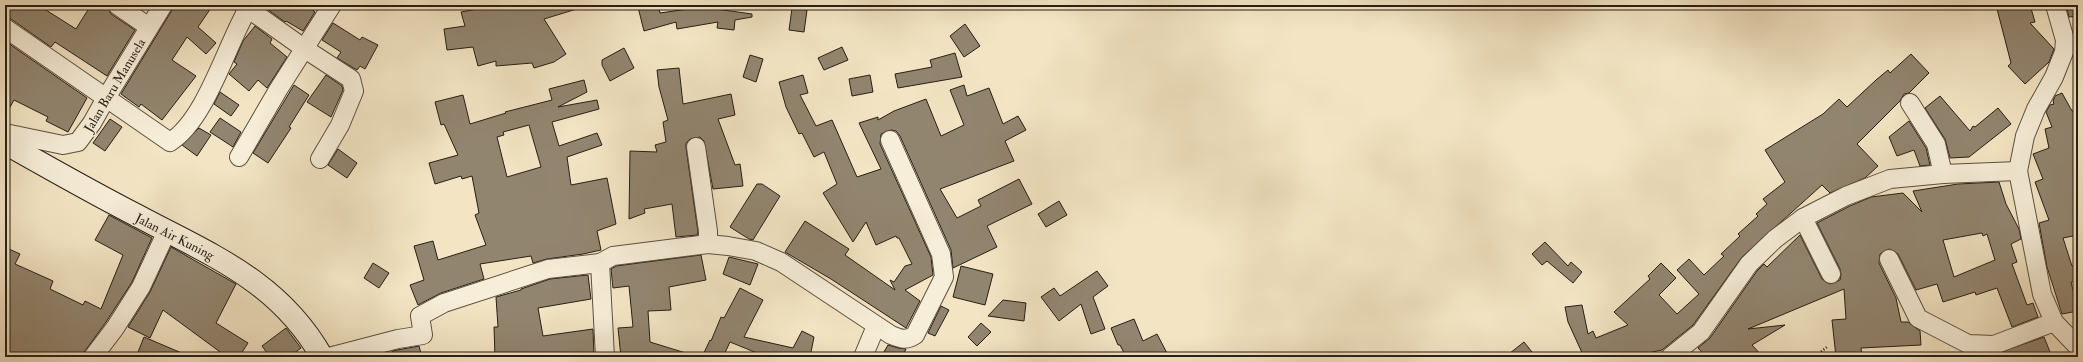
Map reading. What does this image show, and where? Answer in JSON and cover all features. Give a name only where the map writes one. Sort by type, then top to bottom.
[{"type":"street","points":[[117,5],[149,27]]},
{"type":"street","name":"Jalan Baru Manusela","points":[[5,133],[63,145],[73,144],[82,138],[163,5]]},
{"type":"street","points":[[239,157],[278,90],[332,5]]},
{"type":"street","points":[[2055,5],[2065,40],[2064,52],[2054,77],[2036,109],[2025,136],[2018,171],[2042,294],[2054,322],[2078,347]]},
{"type":"street","points":[[5,28],[170,142],[182,132],[202,105],[247,6],[304,49],[344,73],[351,79],[354,86],[354,91],[340,125],[320,159]]},
{"type":"street","points":[[1910,103],[1936,144],[1943,174]]},
{"type":"street","points":[[329,357],[423,334],[420,316],[444,303],[548,269],[600,263],[613,256],[708,244],[756,251],[781,262],[876,326],[904,340],[909,339],[915,335],[944,277],[941,254],[890,140]]},
{"type":"street","name":"Jalan Air Kuning","points":[[5,143],[80,186],[211,253],[258,283],[279,300],[296,320],[322,357]]},
{"type":"street","points":[[696,147],[708,231],[708,244]]},
{"type":"street","points":[[1670,357],[1700,332],[1749,264],[1775,239],[1802,218],[1870,185],[1890,179],[1943,174],[2018,171]]},
{"type":"street","points":[[1802,218],[1831,274]]},
{"type":"street","points":[[93,357],[115,328],[141,286],[167,231]]},
{"type":"street","points":[[1889,259],[1918,318],[1968,344],[1982,346],[1994,345],[2054,322]]},
{"type":"street","points":[[600,263],[605,357]]},
{"type":"street","points":[[863,357],[876,326]]},
{"type":"path","points":[[1814,357],[1827,347]]},
{"type":"building","points":[[5,5],[38,5],[76,29],[91,5],[107,5],[111,14],[135,30],[107,76],[55,42],[51,47],[11,19],[5,18]]},
{"type":"building","points":[[173,5],[213,5],[198,27],[216,43],[206,54],[187,37],[172,60],[196,76],[162,120],[141,104],[139,107],[121,94],[172,10]]},
{"type":"building","points":[[270,5],[317,5],[313,11],[315,12],[303,31],[286,21],[285,22],[267,9]]},
{"type":"building","points":[[499,5],[580,5],[580,8],[544,19],[566,54],[554,62],[534,68],[532,63],[496,66],[496,61],[478,66],[473,47],[447,50],[444,29],[465,26],[461,12]]},
{"type":"building","points":[[658,5],[660,13],[702,7],[752,14],[752,17],[735,20],[734,30],[717,28],[718,22],[677,29],[676,22],[644,31],[638,7]]},
{"type":"building","points":[[1996,5],[2030,5],[2035,22],[2030,23],[2054,49],[2049,62],[2025,84],[2008,66],[2011,63]]},
{"type":"building","points":[[2066,5],[2078,5],[2078,16],[2069,17]]},
{"type":"building","points":[[792,8],[807,10],[804,32],[789,30]]},
{"type":"building","points":[[333,23],[360,40],[362,37],[378,45],[365,69],[360,66],[357,70],[337,58],[341,52],[322,40]]},
{"type":"building","points":[[965,24],[980,46],[964,57],[950,36]]},
{"type":"building","points":[[255,26],[272,39],[270,43],[287,57],[267,88],[258,80],[249,91],[229,74],[237,64],[234,62],[243,41]]},
{"type":"building","points":[[5,41],[87,98],[68,132],[46,121],[48,117],[14,100],[5,116]]},
{"type":"building","points":[[842,47],[848,60],[824,70],[818,58]]},
{"type":"building","points":[[624,48],[634,68],[610,81],[602,65],[602,60]]},
{"type":"building","points":[[955,53],[962,77],[898,88],[895,74],[932,67],[930,60]]},
{"type":"building","points":[[1911,54],[1929,73],[1909,93],[1904,94],[1900,101],[1857,144],[1878,166],[1865,178],[1830,193],[1822,185],[1742,257],[1693,325],[1662,350],[1629,357],[1584,357],[1568,322],[1565,307],[1582,305],[1588,334],[1593,331],[1596,338],[1628,325],[1614,312],[1650,279],[1648,276],[1661,263],[1676,278],[1659,295],[1677,314],[1699,294],[1677,270],[1689,259],[1704,275],[1724,256],[1721,254],[1740,236],[1738,234],[1758,216],[1756,214],[1767,204],[1763,199],[1785,182],[1765,150],[1823,114],[1839,99],[1847,107],[1888,70],[1890,73]]},
{"type":"building","points":[[750,55],[763,59],[756,82],[743,77]]},
{"type":"building","points":[[679,68],[683,104],[731,94],[735,115],[718,119],[735,165],[740,164],[743,186],[713,189],[704,141],[700,137],[690,139],[686,143],[686,148],[698,232],[697,235],[676,237],[672,204],[644,209],[645,213],[629,219],[630,151],[657,152],[655,145],[666,142],[663,122],[668,120],[659,87],[657,70]]},
{"type":"building","points":[[326,75],[342,86],[343,90],[331,117],[307,102]]},
{"type":"building","points":[[803,75],[808,93],[800,95],[816,126],[832,120],[857,177],[881,169],[859,123],[878,117],[878,120],[894,111],[926,99],[941,136],[964,125],[950,90],[964,85],[967,96],[989,88],[1003,124],[1018,116],[1026,130],[1005,141],[1014,161],[940,189],[957,218],[981,206],[978,200],[1019,179],[1032,204],[987,226],[997,247],[953,268],[951,250],[900,136],[896,131],[891,130],[881,134],[880,144],[931,257],[933,275],[905,290],[920,301],[906,328],[831,279],[785,252],[805,221],[849,249],[845,255],[895,290],[890,280],[894,282],[905,266],[912,264],[899,238],[896,236],[876,245],[866,222],[853,242],[823,193],[837,184],[824,152],[814,157],[802,133],[799,134],[786,107],[779,82]]},
{"type":"building","points":[[870,75],[873,92],[852,96],[849,79]]},
{"type":"building","points":[[584,80],[587,92],[558,107],[597,100],[599,109],[552,122],[559,146],[597,133],[602,145],[567,157],[571,185],[607,178],[616,224],[597,231],[601,250],[547,259],[533,263],[531,256],[480,264],[484,279],[441,293],[418,305],[410,285],[424,280],[414,246],[433,241],[438,260],[486,245],[475,215],[479,213],[472,176],[462,179],[461,176],[435,184],[429,163],[458,155],[444,124],[441,125],[435,102],[463,95],[470,124],[506,113],[505,112],[552,100],[549,89]],"holes":[[[529,125],[541,167],[507,177],[497,137],[504,135],[503,132]]]},
{"type":"building","points":[[294,85],[309,95],[289,127],[291,128],[268,163],[253,153]]},
{"type":"building","points":[[220,92],[239,105],[231,116],[214,104]]},
{"type":"building","points":[[2062,93],[2072,111],[2078,109],[2078,235],[2063,238],[2072,266],[2078,265],[2078,280],[2071,282],[2078,311],[2062,314],[2047,267],[2039,223],[2049,220],[2035,182],[2043,179],[2033,154],[2049,148],[2045,129],[2052,127],[2046,112],[2050,105],[2054,104],[2053,101],[2055,96]]},
{"type":"building","points":[[1940,96],[1970,131],[1973,126],[1975,127],[1998,108],[2011,124],[1969,157],[1950,158],[1945,139],[1925,108]]},
{"type":"building","points":[[220,118],[241,132],[233,147],[210,132]]},
{"type":"building","points":[[110,119],[122,127],[105,151],[93,143]]},
{"type":"building","points":[[1909,121],[1926,148],[1930,165],[1920,166],[1914,150],[1897,156],[1889,137]]},
{"type":"building","points":[[199,128],[211,135],[197,156],[182,145]]},
{"type":"building","points":[[338,149],[357,163],[347,178],[328,165]]},
{"type":"building","points":[[1999,182],[2006,204],[2019,229],[2021,239],[2011,244],[2017,262],[2012,264],[2027,305],[2033,303],[2038,317],[2012,327],[1997,288],[1976,295],[1975,292],[1943,302],[1937,284],[1916,290],[1898,254],[1889,249],[1880,254],[1879,263],[1896,298],[1901,322],[1908,322],[1920,331],[1921,345],[1861,348],[1862,357],[1836,357],[1832,320],[1846,319],[1844,289],[1748,329],[1785,325],[1752,345],[1763,357],[1706,357],[1698,348],[1710,338],[1757,271],[1764,264],[1767,267],[1800,235],[1822,279],[1830,284],[1840,280],[1840,269],[1817,223],[1871,197],[1903,193],[1922,212],[1913,191],[1958,184]],"holes":[[[1982,233],[1983,236],[1987,234],[1995,260],[1954,277],[1943,240]]]},
{"type":"building","points":[[757,184],[762,184],[780,196],[753,240],[730,227]]},
{"type":"building","points":[[1059,201],[1067,215],[1046,227],[1038,214]]},
{"type":"building","points":[[109,215],[152,238],[132,282],[85,351],[83,357],[5,357],[5,256],[9,249],[20,254],[15,264],[53,281],[50,289],[83,305],[85,301],[101,309],[123,255],[95,240]]},
{"type":"building","points":[[1545,242],[1568,266],[1571,262],[1582,272],[1573,283],[1547,261],[1542,265],[1532,254]]},
{"type":"building","points":[[171,247],[236,284],[216,323],[248,343],[239,357],[227,357],[163,310],[150,338],[128,327],[150,292]]},
{"type":"building","points":[[701,255],[706,280],[669,287],[671,310],[648,311],[650,342],[689,354],[689,357],[621,357],[618,328],[633,327],[629,286],[613,288],[611,269],[616,266]]},
{"type":"building","points":[[729,257],[758,264],[750,285],[723,274]]},
{"type":"building","points":[[373,263],[389,273],[379,288],[364,278]]},
{"type":"building","points":[[961,266],[993,274],[985,305],[953,297]]},
{"type":"building","points":[[1097,271],[1108,286],[1093,297],[1105,329],[1091,334],[1081,304],[1059,321],[1041,297],[1054,288],[1060,296]]},
{"type":"building","points":[[588,275],[591,299],[538,308],[543,336],[593,329],[594,357],[495,357],[494,327],[498,327],[496,297],[521,290],[550,279]]},
{"type":"building","points":[[740,288],[763,300],[744,337],[793,348],[802,331],[814,337],[810,357],[756,357],[757,353],[730,342],[723,357],[702,357],[710,340],[711,341],[721,317],[724,318]]},
{"type":"building","points":[[1003,300],[1026,303],[1024,321],[988,316]]},
{"type":"building","points":[[941,306],[949,310],[935,336],[928,333]]},
{"type":"building","points":[[1134,319],[1143,341],[1157,334],[1169,357],[1126,357],[1120,345],[1118,345],[1111,328]]},
{"type":"building","points":[[981,323],[991,332],[977,346],[968,337]]},
{"type":"building","points":[[286,328],[301,348],[289,357],[270,357],[262,346]]},
{"type":"building","points":[[144,337],[191,357],[136,357]]},
{"type":"building","points":[[2044,337],[2052,357],[1990,357],[1992,355]]},
{"type":"building","points":[[1524,342],[1536,357],[1505,357]]},
{"type":"building","points":[[888,345],[906,349],[902,357],[881,357]]},
{"type":"building","points":[[419,346],[422,357],[394,357],[392,351]]}]
